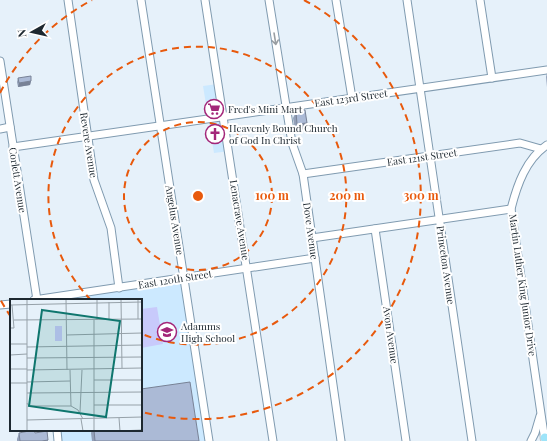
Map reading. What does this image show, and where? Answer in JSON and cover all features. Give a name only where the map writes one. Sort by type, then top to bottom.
[{"type":"street","name":"Revere Avenue","points":[[68,0],[94,180],[111,228],[119,288]]},
{"type":"street","name":"Angelus Avenue","points":[[141,0],[209,441]]},
{"type":"street","name":"Lenacrave Avenue","points":[[205,0],[248,267],[273,441]]},
{"type":"street","name":"Dove Avenue","points":[[269,0],[292,143],[303,174],[341,441]]},
{"type":"street","points":[[336,0],[352,98]]},
{"type":"street","name":"Princeton Avenue","points":[[408,0],[472,441]]},
{"type":"street","points":[[480,0],[492,78]]},
{"type":"street","name":"Corlett Avenue","points":[[0,61],[36,299]]},
{"type":"street","name":"East 123rd Street","points":[[13,147],[547,70]]},
{"type":"street","points":[[0,128],[10,127]]},
{"type":"street","name":"East 121st Street","points":[[303,174],[520,142],[544,147]]},
{"type":"street","name":"Martin Luther King Junior Drive","points":[[544,147],[522,174],[516,189],[511,209],[546,440]]},
{"type":"street","points":[[312,238],[511,209]]},
{"type":"street","name":"Avon Avenue","points":[[375,229],[406,441]]},
{"type":"street","name":"East 120th Street","points":[[43,299],[315,258]]},
{"type":"street","points":[[0,305],[10,304]]},
{"type":"street","name":"Martin Luther King Junior Drive","points":[[531,441],[536,433],[541,412]]},
{"type":"street","points":[[56,431],[58,441]]},
{"type":"shaded area","points":[[218,84],[229,151],[214,153],[203,86]]},
{"type":"shaded area","name":"Adamms High School","points":[[184,277],[209,441],[58,441],[57,431],[142,431],[142,299],[43,299]]},
{"type":"shaded area","points":[[157,307],[163,344],[142,348],[142,309]]},
{"type":"building","points":[[31,76],[31,81],[19,83],[18,78]]},
{"type":"building","points":[[305,110],[307,123],[297,124],[296,112]]},
{"type":"building","points":[[219,125],[221,135],[215,136],[213,126]]},
{"type":"building","points":[[190,382],[199,441],[95,441],[94,431],[142,431],[142,389]]},
{"type":"building","points":[[29,431],[34,431],[35,433],[47,431],[48,440],[20,441],[19,433]]},
{"type":"place","name":"Fred's Mini Mart","points":[[214,109]]},
{"type":"place","name":"Heavenly Bound Church of God In Christ","points":[[215,134]]},
{"type":"place","name":"Adamms High School","points":[[167,332]]}]
